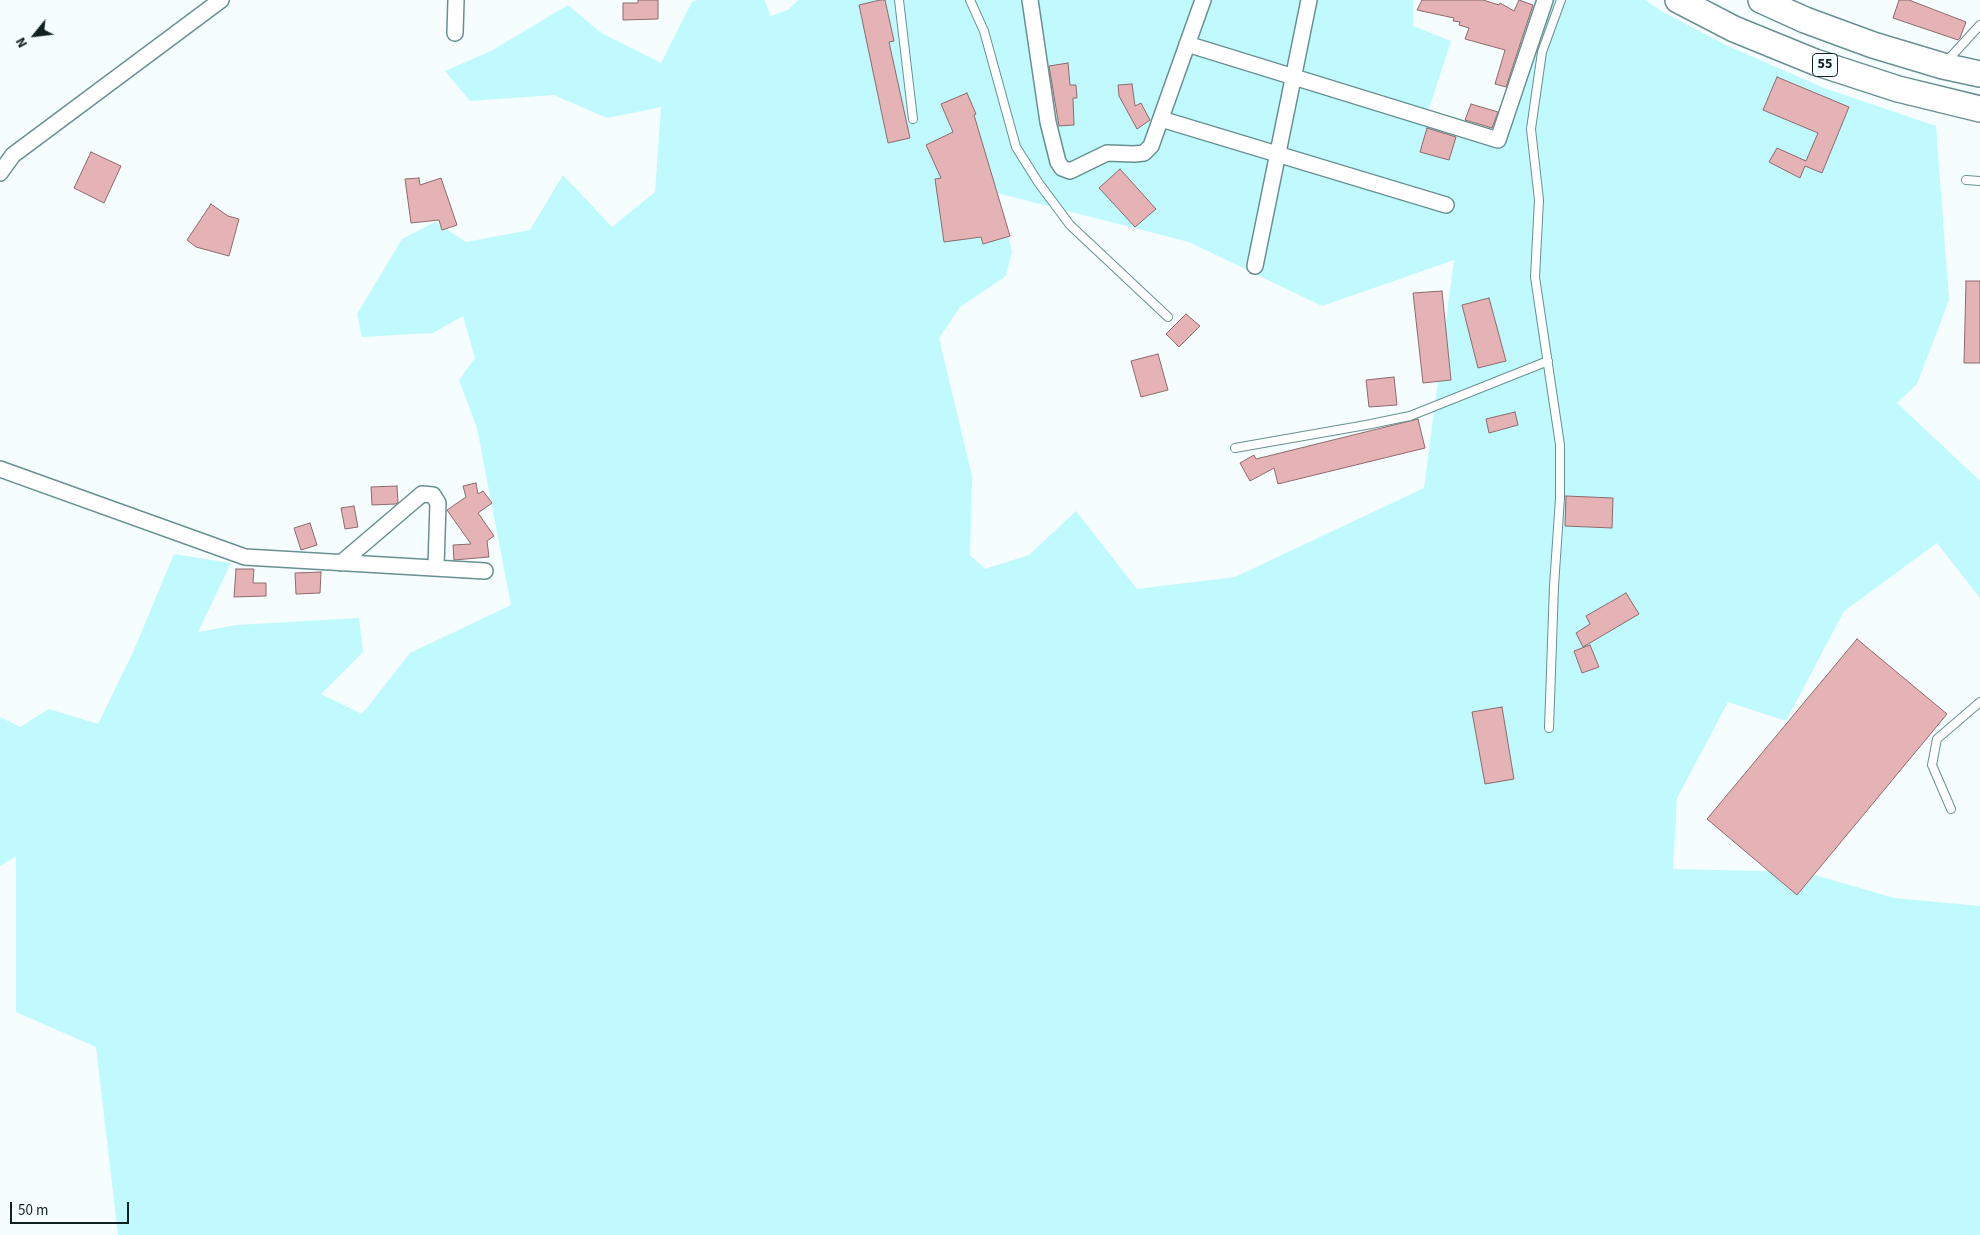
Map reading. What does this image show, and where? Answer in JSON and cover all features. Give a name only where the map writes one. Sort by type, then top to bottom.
[{"type":"highway","name":"55","points":[[1678,0],[1734,29],[1815,62],[1898,89],[1980,109]]},
{"type":"highway","name":"55","points":[[1761,0],[1805,20],[1873,46],[1943,66],[1980,74]]},
{"type":"street","points":[[0,173],[13,155],[221,0]]},
{"type":"street","points":[[455,33],[456,0]]},
{"type":"street","points":[[1030,0],[1048,122],[1058,162],[1062,168],[1070,171],[1107,153],[1144,153],[1151,146],[1203,0]]},
{"type":"street","points":[[1255,266],[1309,0]]},
{"type":"street","points":[[1187,44],[1498,140],[1545,0]]},
{"type":"street","points":[[1160,119],[1446,205]]},
{"type":"street","points":[[0,469],[245,557],[486,571]]},
{"type":"street","points":[[341,563],[422,494],[433,495],[438,503],[436,567]]},
{"type":"lane","points":[[900,0],[914,119]]},
{"type":"lane","points":[[970,0],[984,31],[1016,147],[1020,154],[1070,225],[1168,317]]},
{"type":"lane","points":[[1549,728],[1554,586],[1560,498],[1560,445],[1535,278],[1540,200],[1531,129],[1534,96],[1542,52],[1561,0]]},
{"type":"lane","points":[[1943,66],[1980,25]]},
{"type":"lane","points":[[1966,180],[1980,181]]},
{"type":"lane","points":[[1235,448],[1410,416],[1548,361]]},
{"type":"lane","points":[[1951,810],[1932,765],[1937,738],[1980,702]]},
{"type":"shaded area","points":[[698,0],[765,0],[770,16],[788,10],[798,0],[1413,0],[1413,26],[1451,41],[1428,112],[1493,135],[1535,0],[1645,0],[1663,12],[1728,46],[1824,88],[1936,126],[1949,300],[1917,384],[1897,403],[1980,481],[1980,598],[1937,543],[1844,611],[1786,721],[1728,702],[1677,798],[1673,869],[1805,872],[1894,898],[1980,906],[1980,1235],[118,1235],[96,1047],[16,1012],[16,856],[0,866],[0,717],[20,727],[49,709],[98,724],[134,650],[174,554],[231,563],[198,632],[237,625],[359,618],[363,652],[321,694],[362,714],[410,653],[511,605],[477,428],[459,380],[475,358],[463,316],[433,333],[362,337],[357,314],[402,239],[435,222],[466,242],[530,230],[563,175],[612,227],[655,192],[661,107],[607,118],[554,95],[470,101],[445,71],[491,51],[568,5],[601,33],[661,63],[692,2]],"holes":[[[997,193],[1189,242],[1322,306],[1454,260],[1424,488],[1235,577],[1137,589],[1076,511],[1029,555],[985,569],[970,555],[972,476],[939,338],[960,307],[1006,276],[1012,251]]]},
{"type":"building","points":[[638,0],[658,0],[658,19],[623,20],[623,3],[638,3]]},
{"type":"building","points":[[885,0],[894,41],[889,42],[910,138],[888,143],[859,5]]},
{"type":"building","points":[[1422,0],[1483,0],[1499,5],[1500,3],[1514,11],[1519,0],[1533,5],[1506,87],[1495,84],[1505,50],[1465,39],[1469,28],[1459,25],[1460,22],[1453,21],[1454,18],[1417,10]]},
{"type":"building","points":[[1899,0],[1909,0],[1966,22],[1960,38],[1958,40],[1893,18]]},
{"type":"building","points":[[1068,63],[1070,85],[1076,85],[1077,98],[1073,98],[1074,125],[1059,126],[1049,66]]},
{"type":"building","points":[[1777,77],[1849,107],[1822,173],[1805,166],[1800,178],[1769,162],[1777,148],[1806,161],[1818,133],[1763,110]]},
{"type":"building","points":[[1132,84],[1135,106],[1141,103],[1150,120],[1137,129],[1119,96],[1118,85]]},
{"type":"building","points":[[967,93],[976,114],[974,115],[1010,236],[983,244],[981,237],[944,242],[935,179],[941,178],[926,145],[953,132],[941,104]]},
{"type":"building","points":[[1471,104],[1498,112],[1492,128],[1465,120]]},
{"type":"building","points":[[1427,128],[1456,137],[1449,160],[1420,152]]},
{"type":"building","points":[[91,152],[121,166],[104,203],[74,188]]},
{"type":"building","points":[[1120,169],[1156,209],[1135,227],[1099,188]]},
{"type":"building","points":[[419,178],[420,185],[441,178],[457,225],[442,230],[439,220],[411,223],[405,179]]},
{"type":"building","points":[[211,204],[228,216],[239,219],[229,256],[196,247],[187,240]]},
{"type":"building","points":[[1966,281],[1980,281],[1980,363],[1964,363]]},
{"type":"building","points":[[1442,291],[1451,380],[1423,383],[1413,293]]},
{"type":"building","points":[[1489,298],[1506,361],[1478,368],[1462,305]]},
{"type":"building","points":[[1186,314],[1200,326],[1179,347],[1166,334]]},
{"type":"building","points":[[1158,354],[1168,390],[1141,397],[1131,361]]},
{"type":"building","points":[[1394,377],[1397,405],[1369,407],[1366,380]]},
{"type":"building","points":[[1515,412],[1518,425],[1489,433],[1486,419]]},
{"type":"building","points":[[1418,419],[1425,448],[1278,484],[1274,468],[1250,481],[1240,463],[1254,455],[1256,459]]},
{"type":"building","points":[[476,483],[478,494],[483,491],[492,503],[478,513],[494,536],[487,541],[489,557],[454,560],[453,545],[471,544],[447,510],[466,497],[463,486]]},
{"type":"building","points":[[397,486],[398,502],[396,504],[372,505],[371,487]]},
{"type":"building","points":[[1566,496],[1613,498],[1612,528],[1565,526]]},
{"type":"building","points":[[354,506],[358,527],[345,529],[341,508]]},
{"type":"building","points":[[310,523],[317,545],[301,550],[294,528]]},
{"type":"building","points":[[236,569],[254,569],[253,583],[266,583],[266,596],[234,597]]},
{"type":"building","points":[[321,572],[320,593],[296,594],[295,573]]},
{"type":"building","points":[[1626,593],[1639,614],[1583,647],[1576,633],[1590,624],[1586,616]]},
{"type":"building","points":[[1857,639],[1947,714],[1797,895],[1707,819]]},
{"type":"building","points":[[1590,645],[1599,667],[1582,673],[1574,651]]},
{"type":"building","points":[[1502,707],[1514,779],[1485,784],[1472,712]]}]
